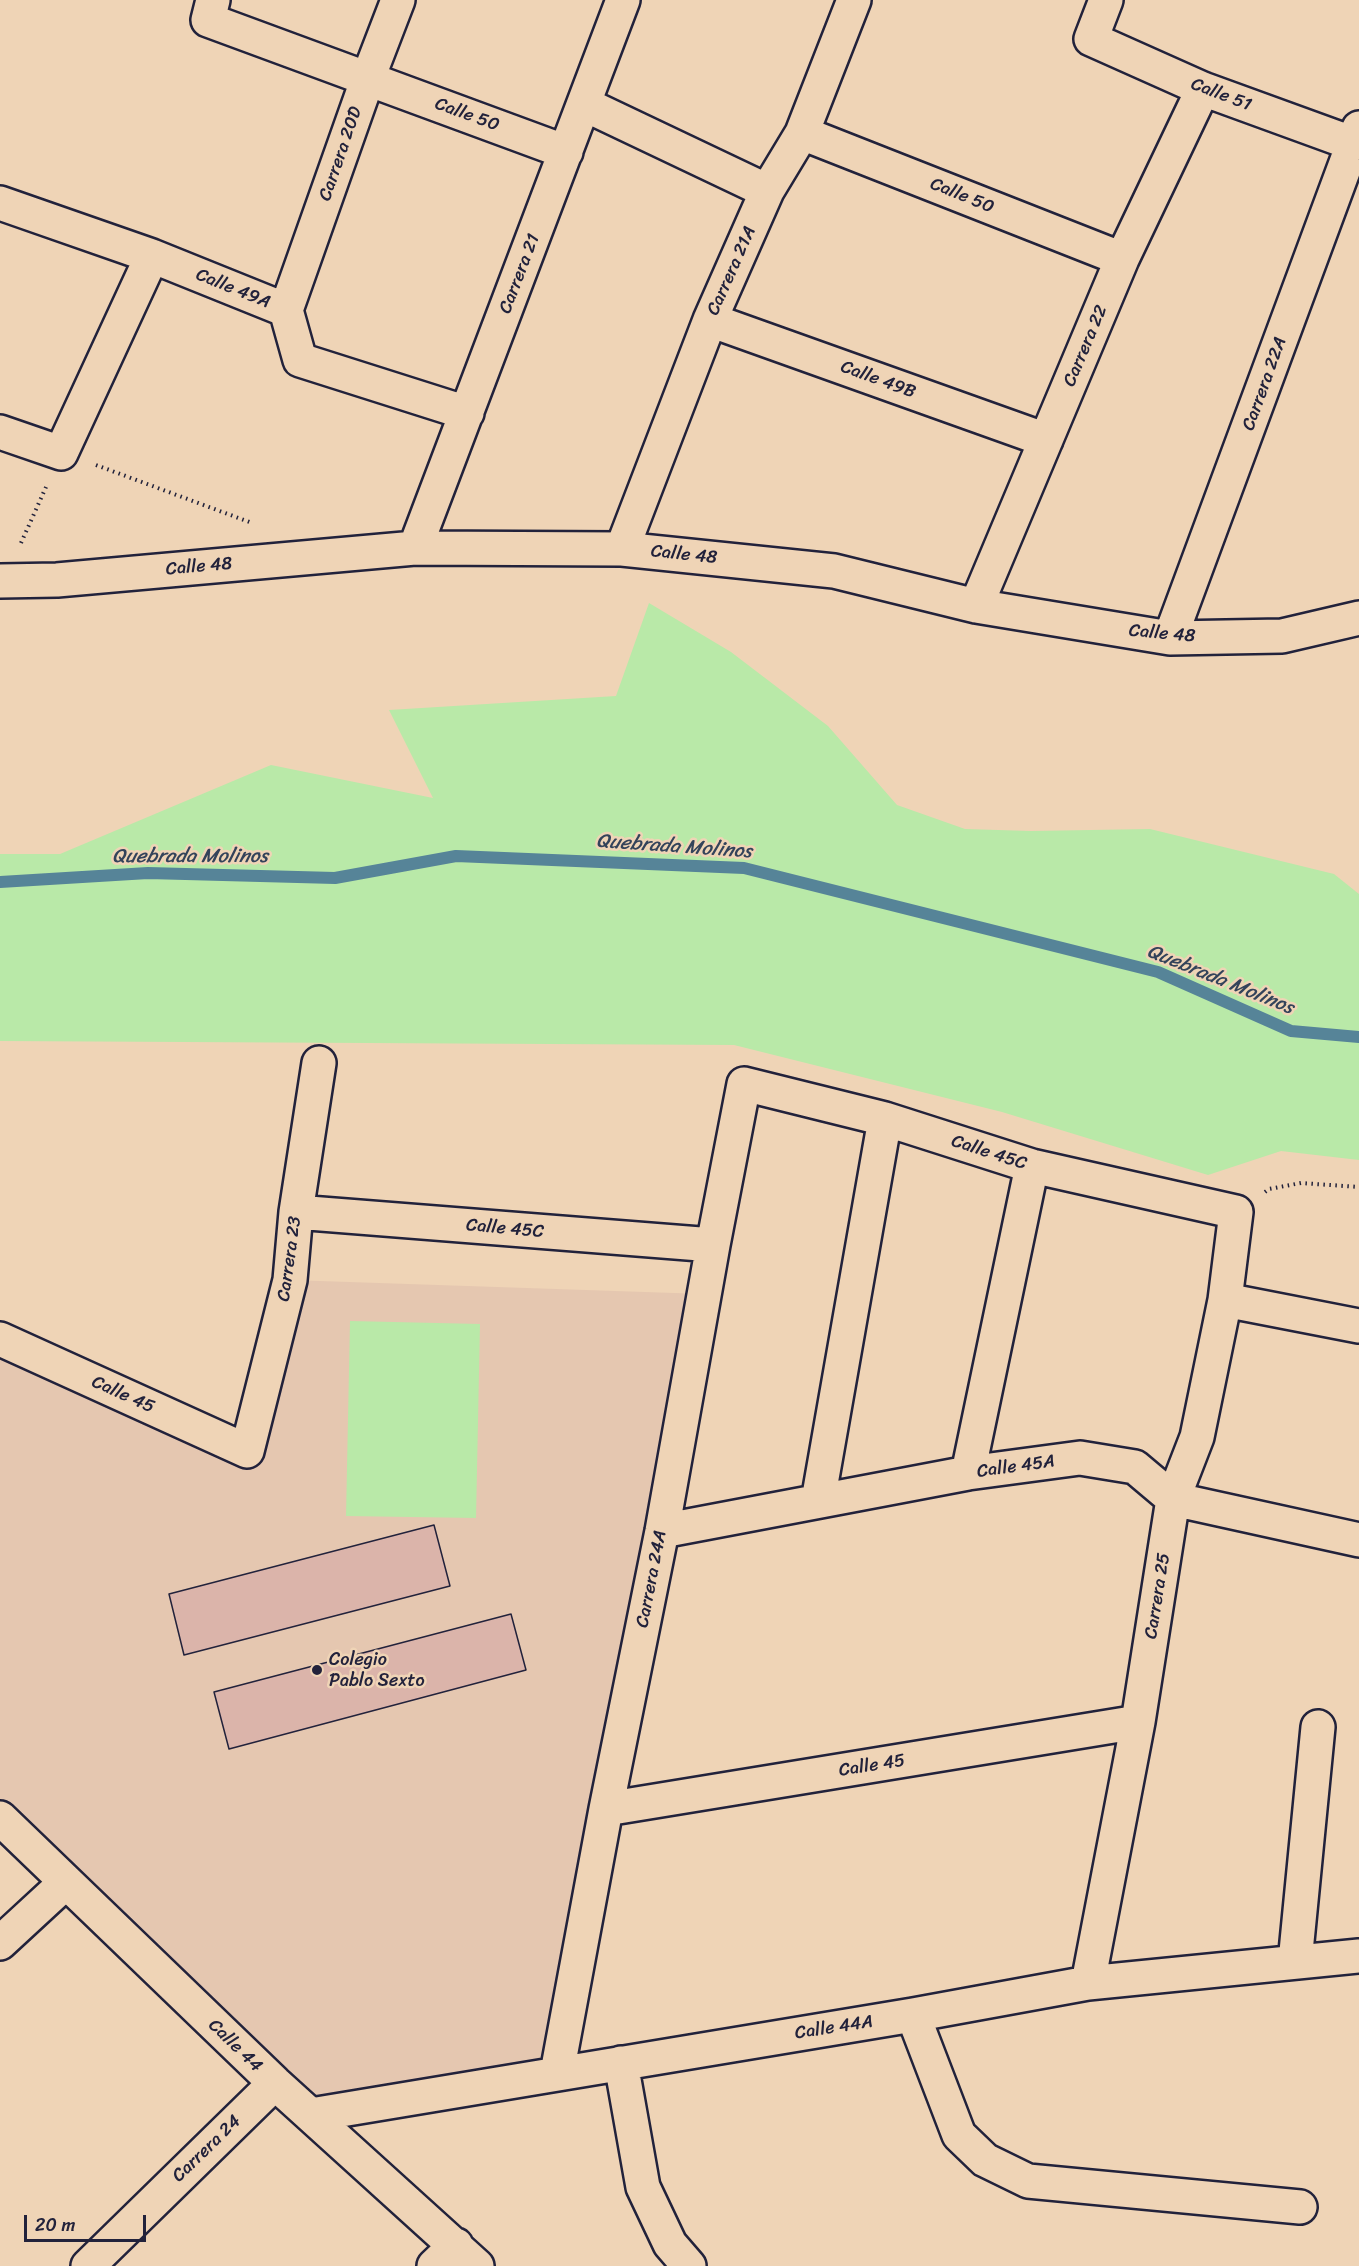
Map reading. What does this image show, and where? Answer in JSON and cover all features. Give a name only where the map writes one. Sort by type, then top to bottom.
[{"type":"street","name":"Calle 50","points":[[213,0],[208,20],[566,152]]},
{"type":"street","name":"Carrera 20D","points":[[286,310],[398,0]]},
{"type":"street","name":"Carrera 21","points":[[415,548],[623,0]]},
{"type":"street","name":"Carrera 21A","points":[[622,549],[710,320],[766,191],[802,134],[854,0]]},
{"type":"street","name":"Calle 51","points":[[1106,0],[1091,39],[1203,90],[1356,136]]},
{"type":"street","name":"Carrera 22","points":[[976,606],[1122,260],[1203,90]]},
{"type":"street","points":[[584,104],[766,191]]},
{"type":"street","name":"Calle 50","points":[[802,134],[1122,260]]},
{"type":"street","name":"Carrera 22A","points":[[1170,638],[1356,136]]},
{"type":"street","name":"Calle 49A","points":[[0,203],[152,256],[286,310],[300,360],[467,413]]},
{"type":"street","points":[[0,432],[62,453],[152,256]]},
{"type":"street","name":"Calle 49B","points":[[710,320],[1046,440]]},
{"type":"street","name":"Calle 48","points":[[2,581],[80,578],[415,548],[622,549],[834,571],[976,606],[1170,638],[1282,636],[1359,618]]},
{"type":"street","name":"Carrera 23","points":[[247,1451],[291,1280],[296,1212],[319,1063]]},
{"type":"street","name":"Calle 45C","points":[[744,1084],[885,1119],[1032,1167],[1236,1212]]},
{"type":"street","name":"Carrera 24A","points":[[557,2073],[606,1809],[662,1531],[744,1084]]},
{"type":"street","points":[[818,1501],[885,1119]]},
{"type":"street","points":[[968,1473],[1032,1167]]},
{"type":"street","name":"Calle 45C","points":[[296,1212],[713,1245]]},
{"type":"street","name":"Carrera 25","points":[[1088,1983],[1138,1722],[1173,1499],[1197,1437],[1225,1300],[1236,1212]]},
{"type":"street","points":[[1225,1300],[1359,1326]]},
{"type":"street","name":"Calle 45","points":[[0,1339],[247,1451]]},
{"type":"street","name":"Calle 45A","points":[[662,1531],[968,1473],[1080,1458],[1135,1467],[1173,1499],[1359,1540]]},
{"type":"street","name":"Calle 45","points":[[606,1809],[1138,1722]]},
{"type":"street","points":[[1295,1962],[1318,1727]]},
{"type":"street","name":"Calle 44","points":[[0,1818],[65,1883],[311,2115],[456,2259]]},
{"type":"street","points":[[0,1943],[65,1883]]},
{"type":"street","name":"Calle 44A","points":[[311,2115],[913,2015],[1088,1983],[1359,1956]]},
{"type":"street","points":[[913,2015],[959,2135],[985,2160],[1028,2181],[1300,2207]]},
{"type":"street","points":[[621,2063],[643,2187],[670,2244],[688,2266]]},
{"type":"street","name":"Carrera 24","points":[[88,2266],[275,2083]]},
{"type":"path","points":[[2,581],[62,453],[263,526]]},
{"type":"path","points":[[1236,1212],[1269,1189],[1301,1183],[1359,1187]]},
{"type":"shaded area","name":"Colegio Pablo Sexto","points":[[290,1280],[704,1294],[557,2073],[311,2115],[0,1818],[0,1343],[246,1451]]},
{"type":"green space","points":[[649,603],[731,652],[828,726],[897,805],[965,829],[1031,831],[1150,829],[1334,874],[1359,894],[1359,1160],[1281,1151],[1208,1175],[1002,1112],[734,1045],[0,1041],[0,854],[60,854],[271,765],[433,798],[389,710],[616,696]]},
{"type":"green space","points":[[350,1321],[480,1324],[476,1518],[346,1516]]},
{"type":"building","points":[[434,1525],[450,1586],[184,1655],[169,1594]]},
{"type":"building","points":[[511,1614],[526,1670],[229,1749],[214,1692]]},
{"type":"waterway","name":"Quebrada Molinos","points":[[0,882],[148,873],[335,878],[456,856],[744,868],[1158,972],[1291,1031],[1359,1037]]},
{"type":"place","name":"Colegio Pablo Sexto","points":[[317,1670]]}]
